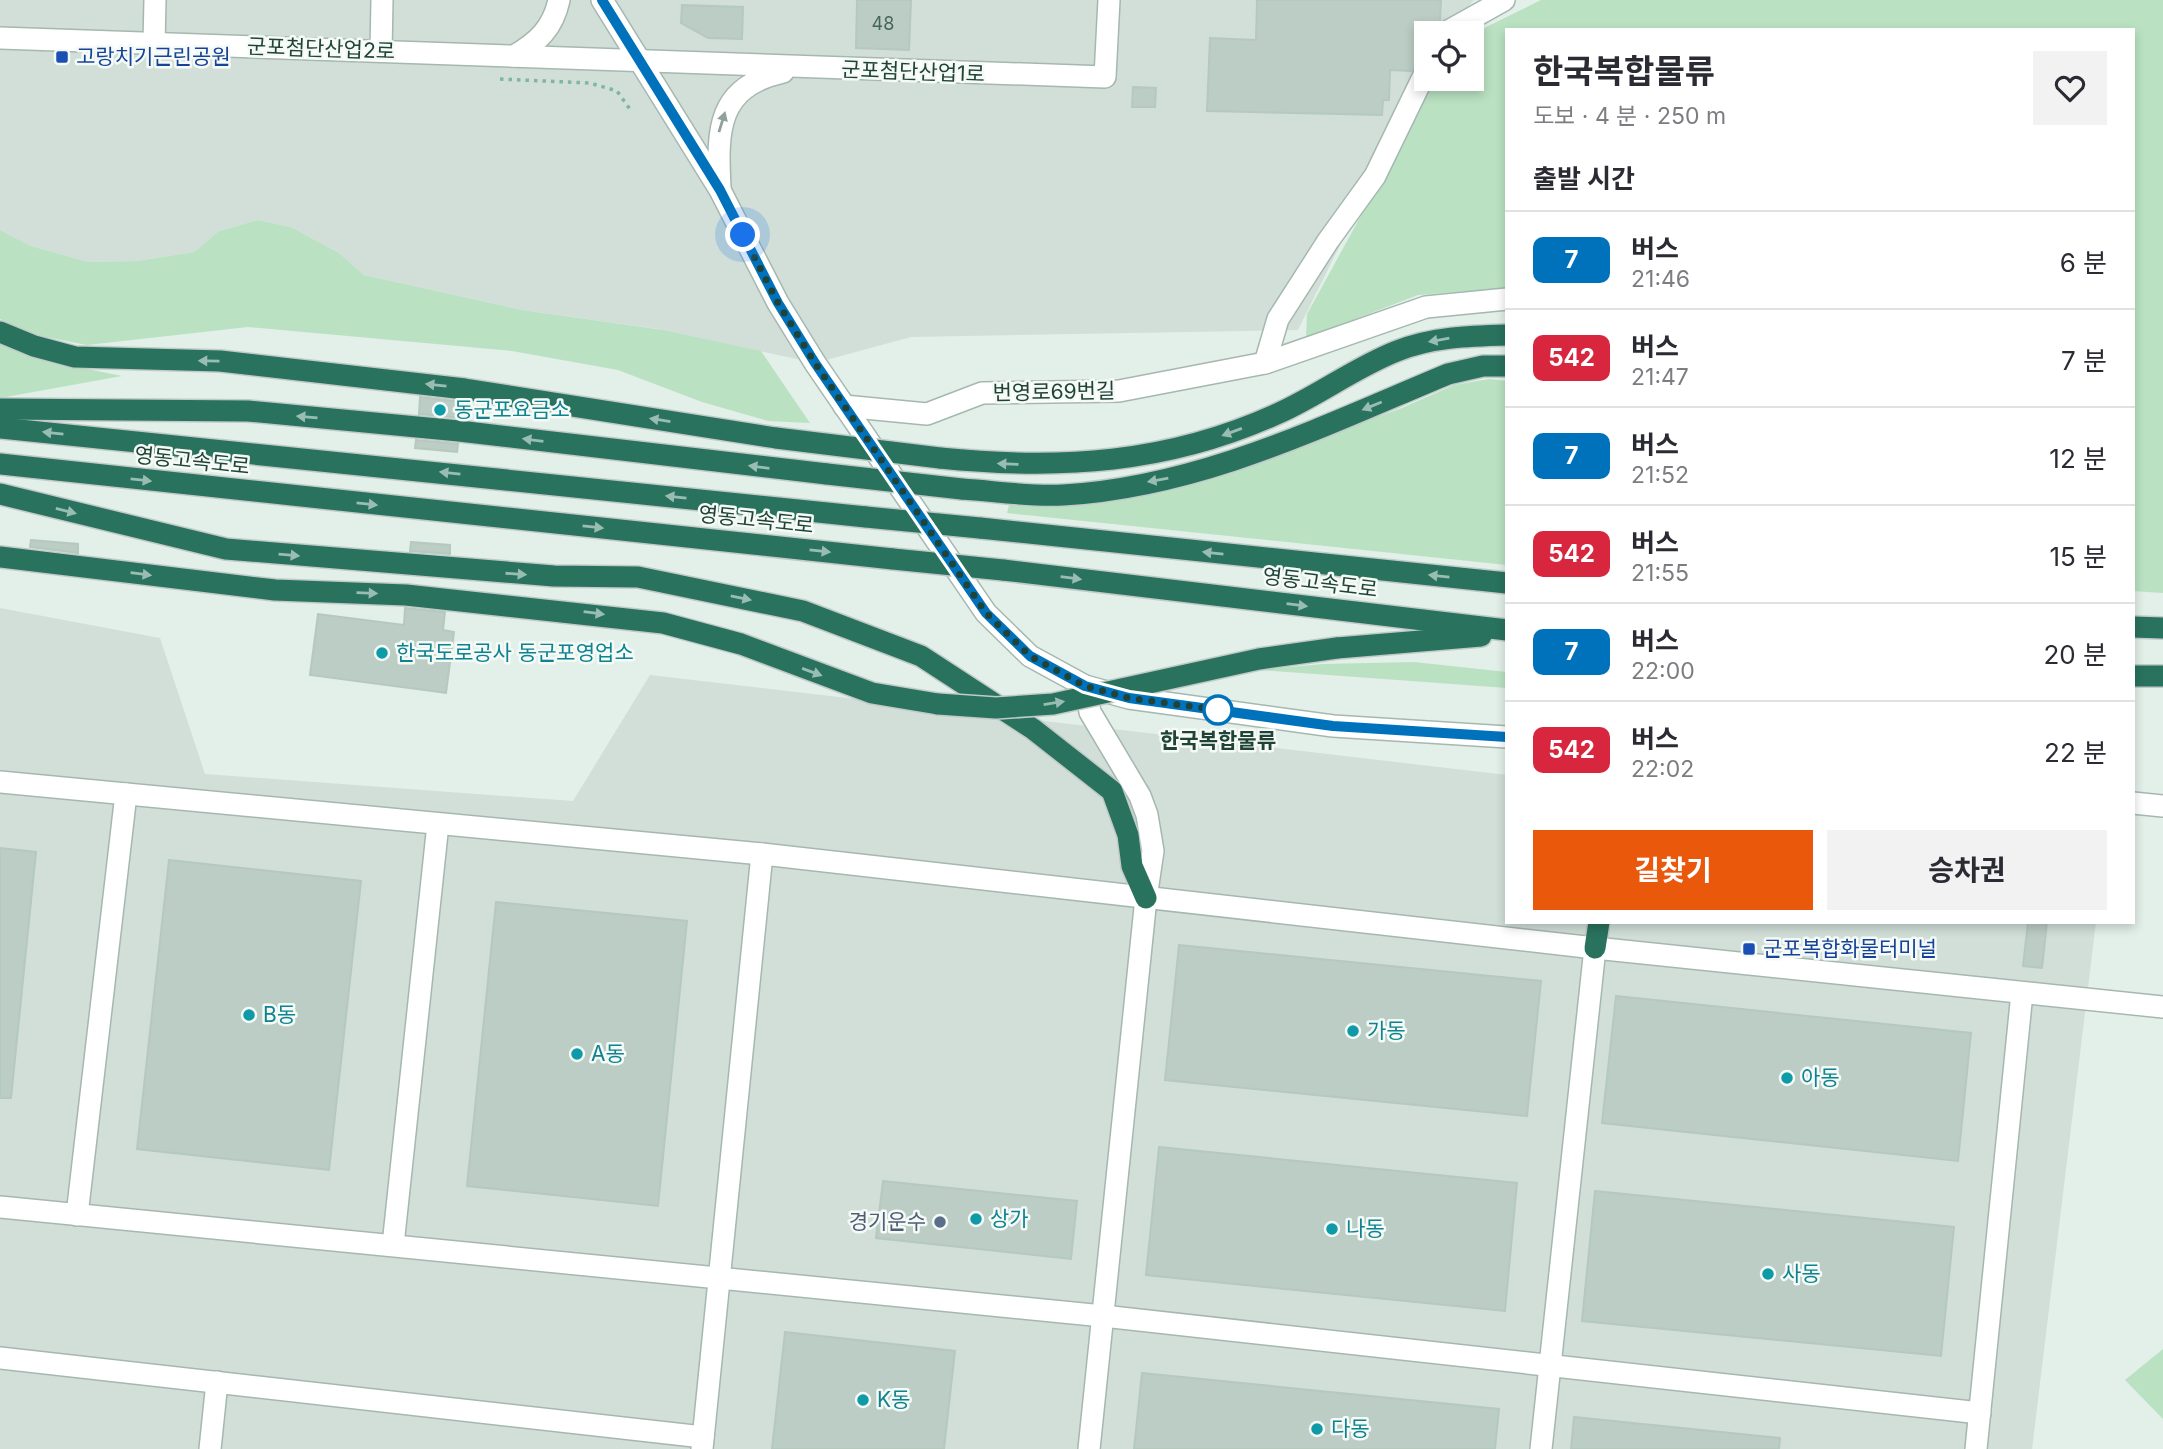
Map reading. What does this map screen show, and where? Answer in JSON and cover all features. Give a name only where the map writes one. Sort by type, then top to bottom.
[{"type":"highway","points":[[0,332],[34,346],[75,357],[220,361],[465,388],[776,438],[997,464],[1054,465],[1122,460],[1180,448],[1226,434],[1279,413],[1396,351],[1437,339],[1505,335]]},
{"type":"highway","points":[[0,409],[248,411],[459,431],[962,489],[1062,495],[1196,474],[1246,457],[1448,374],[1482,366],[1505,366]]},
{"type":"highway","name":"영동고속도로","points":[[0,428],[1505,583]]},
{"type":"highway","name":"영동고속도로","points":[[0,464],[1003,570],[1505,632]]},
{"type":"highway","points":[[0,494],[226,549],[554,576],[638,577],[803,611],[921,656],[1033,729],[1112,791],[1128,835],[1132,866],[1146,898]]},
{"type":"highway","points":[[0,557],[275,590],[407,595],[663,622],[741,644],[872,693],[937,704],[996,708],[1053,704],[1259,659],[1337,648],[1505,632]]},
{"type":"highway","points":[[2135,627],[2163,628]]},
{"type":"highway","points":[[2135,676],[2163,676]]},
{"type":"highway","points":[[1595,948],[1599,924]]},
{"type":"street","points":[[154,44],[155,0]]},
{"type":"street","points":[[381,51],[382,0]]},
{"type":"street","points":[[513,56],[532,46],[550,27],[559,0]]},
{"type":"street","points":[[602,0],[643,62],[720,190],[778,303],[844,406],[986,613],[1030,656],[1085,686],[1129,698],[1333,726],[1505,737]]},
{"type":"street","name":"군포첨단산업1로","points":[[643,62],[1105,77],[1109,0]]},
{"type":"street","points":[[1466,21],[1504,0]]},
{"type":"street","name":"군포첨단산업2로","points":[[0,38],[643,62]]},
{"type":"street","points":[[720,190],[718,140],[720,123],[728,105],[753,83],[798,69]]},
{"type":"street","points":[[1265,363],[1278,319],[1375,176],[1416,91]]},
{"type":"street","name":"번영로69번길","points":[[844,406],[928,414],[982,393],[1119,391],[1265,363],[1426,307],[1505,299]]},
{"type":"street","points":[[1085,686],[1090,712],[1140,796],[1147,815],[1153,851],[1089,1449]]},
{"type":"street","points":[[0,782],[761,854],[1595,948],[2163,1007]]},
{"type":"street","points":[[77,1214],[126,794]]},
{"type":"street","points":[[2135,803],[2163,806]]},
{"type":"street","points":[[393,1245],[438,824]]},
{"type":"street","points":[[0,1358],[217,1382],[702,1443],[761,854]]},
{"type":"street","points":[[1541,1449],[1595,948]]},
{"type":"street","points":[[1976,1449],[2022,993]]},
{"type":"street","points":[[0,1207],[719,1276],[1549,1364],[1980,1413]]},
{"type":"street","points":[[210,1449],[217,1382]]},
{"type":"path","points":[[500,79],[590,83],[617,91],[632,112]]},
{"type":"shaded area","points":[[0,0],[1474,0],[1456,21],[1414,21],[1414,91],[1416,91],[1298,330],[911,337],[815,363],[659,329],[522,310],[364,275],[339,253],[291,227],[258,220],[219,231],[194,252],[137,261],[88,262],[31,246],[0,230]]},
{"type":"shaded area","points":[[0,608],[160,638],[205,774],[573,801],[650,675],[1505,775],[1505,924],[2096,924],[2032,1449],[0,1449]]},
{"type":"green space","points":[[1541,0],[2163,0],[2163,593],[2135,591],[2135,28],[1505,28],[1505,288],[1418,295],[1306,338],[1307,314],[1429,91],[1484,91],[1484,28]]},
{"type":"green space","points":[[258,220],[291,227],[339,253],[364,275],[522,310],[664,330],[761,351],[810,423],[768,421],[702,402],[618,370],[512,351],[248,327],[87,345],[30,334],[0,319],[0,230],[31,246],[88,262],[137,261],[194,252],[219,231]]},
{"type":"green space","points":[[0,343],[53,362],[122,376],[0,398]]},
{"type":"green space","points":[[1489,379],[1505,381],[1505,565],[1007,513],[1009,505],[1079,503],[1134,496],[1192,484],[1402,408],[1454,385]]},
{"type":"green space","points":[[1414,662],[1505,672],[1505,688],[1258,670],[1323,664]]},
{"type":"green space","points":[[2163,1349],[2163,1419],[2125,1380]]},
{"type":"building","points":[[857,0],[911,0],[909,50],[856,48]]},
{"type":"building","points":[[1257,0],[1441,0],[1440,21],[1414,21],[1414,67],[1411,71],[1390,70],[1389,100],[1383,100],[1382,115],[1207,111],[1210,38],[1256,40]]},
{"type":"building","points":[[682,5],[743,7],[742,39],[708,38],[681,23]]},
{"type":"building","points":[[1133,87],[1156,88],[1155,107],[1132,107]]},
{"type":"building","points":[[420,397],[462,402],[461,418],[419,414]]},
{"type":"building","points":[[416,440],[458,444],[457,452],[415,448]]},
{"type":"building","points":[[31,540],[78,544],[78,553],[30,547]]},
{"type":"building","points":[[411,542],[450,545],[450,554],[410,551]]},
{"type":"building","name":"한국도로공사 동군포영업소","points":[[405,608],[445,612],[443,630],[454,632],[446,693],[310,675],[318,614],[404,625]]},
{"type":"building","points":[[0,848],[36,852],[11,1098],[0,1098]]},
{"type":"building","name":"B동","points":[[169,860],[361,881],[329,1170],[137,1149]]},
{"type":"building","name":"A동","points":[[496,902],[687,921],[658,1206],[467,1186]]},
{"type":"building","points":[[2028,924],[2047,924],[2042,968],[2023,966]]},
{"type":"building","name":"가동","points":[[1179,945],[1541,981],[1527,1116],[1165,1080]]},
{"type":"building","name":"아동","points":[[1616,996],[1971,1033],[1958,1161],[1602,1123]]},
{"type":"building","name":"나동","points":[[1159,1147],[1517,1183],[1505,1311],[1146,1275]]},
{"type":"building","name":"상가","points":[[883,1181],[1077,1201],[1071,1259],[876,1238]]},
{"type":"building","name":"사동","points":[[1595,1191],[1954,1227],[1941,1356],[1582,1321]]},
{"type":"building","name":"K동","points":[[785,1332],[955,1351],[944,1449],[772,1449]]},
{"type":"building","name":"다동","points":[[1142,1373],[1499,1409],[1495,1449],[1134,1449]]},
{"type":"building","points":[[1574,1417],[1780,1438],[1779,1449],[1571,1449]]},
{"type":"bus line","name":"7","points":[[602,0],[643,62],[720,190],[778,303],[815,363],[986,613],[1030,656],[1085,686],[1129,698],[1333,726],[1505,737]]},
{"type":"place","name":"고랑치기근린공원","points":[[62,57]]},
{"type":"place","name":"동군포요금소","points":[[440,410]]},
{"type":"place","name":"한국도로공사 동군포영업소","points":[[382,653]]},
{"type":"place","name":"한국복합물류","points":[[1218,710]]},
{"type":"place","name":"군포복합화물터미널","points":[[1749,949]]},
{"type":"place","name":"B동","points":[[249,1015]]},
{"type":"place","name":"가동","points":[[1353,1031]]},
{"type":"place","name":"A동","points":[[577,1054]]},
{"type":"place","name":"아동","points":[[1787,1078]]},
{"type":"place","name":"상가","points":[[976,1219]]},
{"type":"place","name":"경기운수","points":[[940,1222]]},
{"type":"place","name":"나동","points":[[1332,1229]]},
{"type":"place","name":"사동","points":[[1768,1274]]},
{"type":"place","name":"K동","points":[[863,1400]]},
{"type":"place","name":"다동","points":[[1317,1429]]},
{"type":"route","points":[[743,235],[778,303],[815,363],[986,613],[1030,656],[1085,686],[1129,698],[1218,710]]}]
